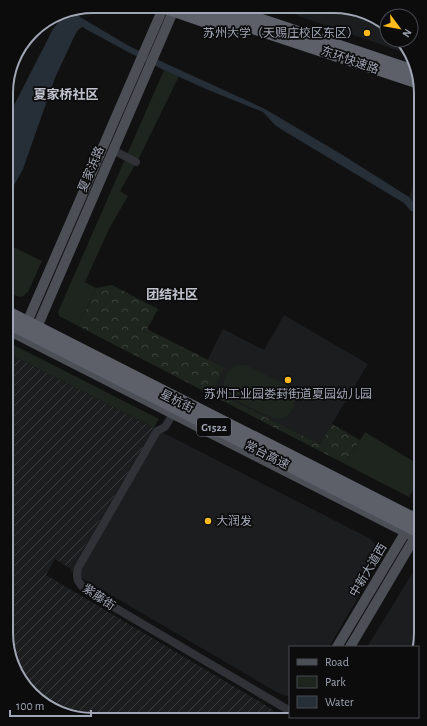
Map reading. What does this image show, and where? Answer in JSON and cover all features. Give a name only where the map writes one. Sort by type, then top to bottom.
[{"type":"highway","points":[[181,13],[221,26],[282,32]]},
{"type":"highway","name":"东环快速路","points":[[211,13],[282,32],[411,70]]},
{"type":"highway","name":"东环快速路","points":[[237,13],[413,84]]},
{"type":"highway","points":[[253,13],[282,32]]},
{"type":"highway","name":"常台高速","points":[[13,314],[414,514]]},
{"type":"highway","name":"常台高速","points":[[13,326],[414,534]]},
{"type":"main road","name":"夏家浜路","points":[[31,341],[113,150],[147,58],[162,13]]},
{"type":"main road","name":"夏家浜路","points":[[21,336],[79,201],[147,58],[172,13]]},
{"type":"main road","points":[[194,13],[413,84]]},
{"type":"main road","points":[[256,13],[409,66]]},
{"type":"main road","points":[[79,201],[89,205]]},
{"type":"main road","name":"星杭街","points":[[13,308],[414,514]]},
{"type":"main road","name":"星杭街","points":[[13,332],[327,493],[414,535]]},
{"type":"main road","points":[[327,493],[349,491],[414,515]]},
{"type":"main road","name":"中新大道西","points":[[338,646],[405,532],[414,521]]},
{"type":"main road","points":[[405,532],[414,529]]},
{"type":"main road","name":"中新大道西","points":[[351,646],[414,545]]},
{"type":"street","points":[[113,150],[136,162]]},
{"type":"street","name":"紫藤街","points":[[172,414],[165,427],[157,431],[78,568],[76,575],[78,581],[81,587],[88,592],[289,710]]},
{"type":"shaded area","points":[[292,13],[334,13],[364,19],[379,27],[379,44]]},
{"type":"shaded area","points":[[391,48],[400,48],[402,52]]},
{"type":"shaded area","points":[[414,183],[414,203],[409,197]]},
{"type":"shaded area","name":"苏州工业园娄葑街道夏园幼儿园","points":[[284,315],[368,364],[320,444],[213,391],[208,359],[223,329],[264,350]]},
{"type":"shaded area","points":[[13,356],[154,428],[71,569],[55,559],[46,575],[272,709],[274,713],[83,712],[63,707],[53,702],[36,690],[30,682],[19,663],[13,638]]},
{"type":"shaded area","points":[[154,428],[369,538],[375,544],[377,552],[371,567],[362,582],[360,594],[330,646],[289,646],[289,697],[278,693],[70,571]]},
{"type":"shaded area","points":[[414,572],[414,638],[412,646],[368,646]]},
{"type":"green space","points":[[164,70],[179,76],[140,156],[120,191],[128,196],[109,229],[85,282],[96,288],[78,326],[59,316],[58,312]]},
{"type":"green space","points":[[13,247],[42,261],[28,292],[22,297],[13,294]]},
{"type":"green space","points":[[112,285],[158,309],[147,329],[224,368],[213,391],[320,444],[332,424],[360,440],[345,464],[78,326],[96,288]]},
{"type":"green space","points":[[13,345],[159,419],[154,428],[13,356]]},
{"type":"green space","points":[[238,365],[246,365],[288,386],[295,398],[294,406],[290,413],[285,417],[272,417],[265,415],[230,397],[224,386],[225,377],[230,370]]},
{"type":"green space","points":[[365,432],[414,462],[414,489],[409,497],[345,464]]},
{"type":"water","points":[[79,15],[129,46],[265,109],[341,154],[409,197],[414,203],[414,212],[411,211],[404,203],[284,131],[275,125],[263,112],[164,70],[82,27],[78,30],[74,37],[55,78],[23,169],[13,187],[13,107],[53,29],[59,21],[67,17]]},
{"type":"place","name":"苏州大学（天赐庄校区东区）","points":[[367,33]]},
{"type":"place","name":"苏州工业园娄葑街道夏园幼儿园","points":[[288,380]]},
{"type":"place","name":"大润发","points":[[208,521]]},
{"type":"district","name":"夏家桥社区","points":[[66,94]]},
{"type":"district","name":"团结社区","points":[[172,294]]}]
